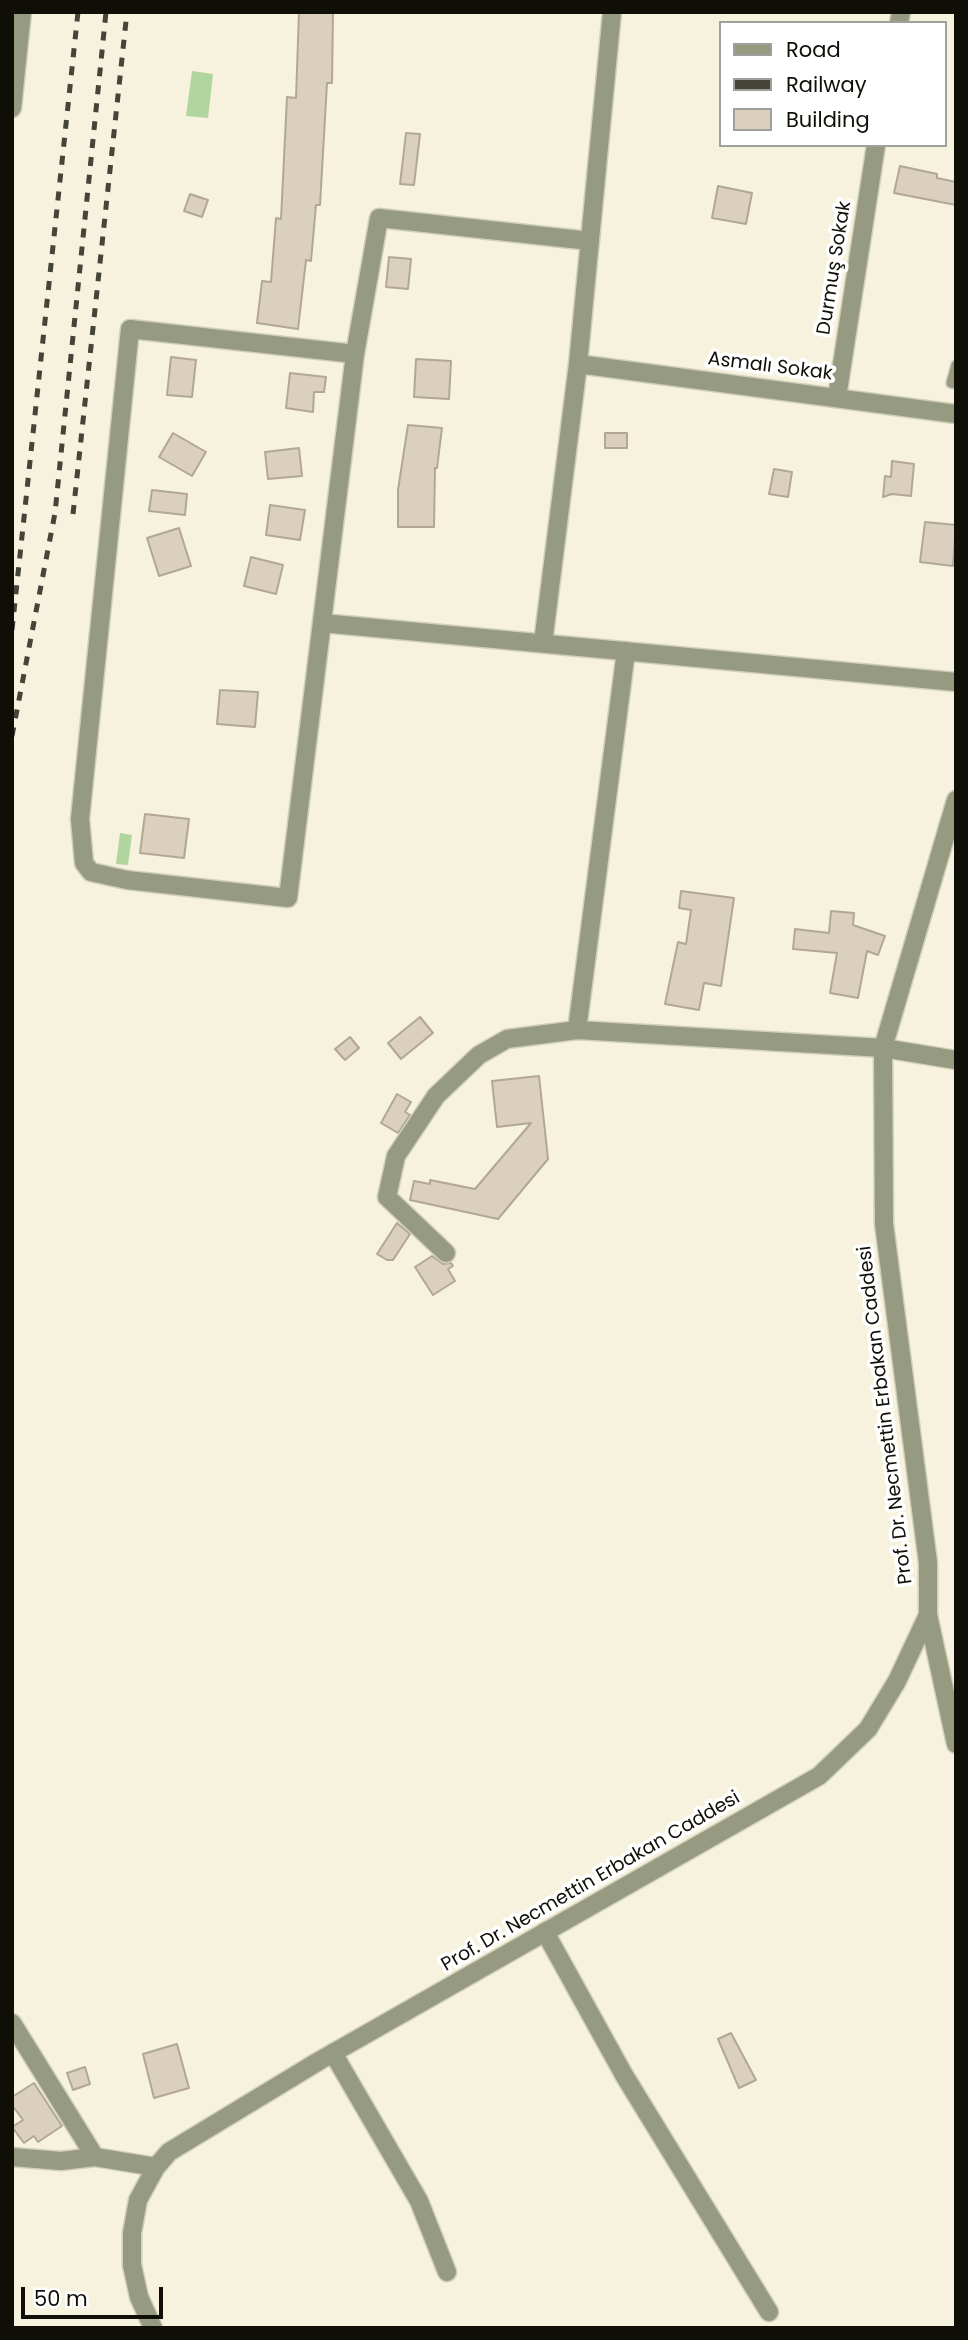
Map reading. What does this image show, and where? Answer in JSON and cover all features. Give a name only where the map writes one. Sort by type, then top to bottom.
[{"type":"street","points":[[12,108],[22,12]]},
{"type":"street","points":[[544,643],[578,364],[612,12]]},
{"type":"street","name":"Durmuş Sokak","points":[[837,397],[876,147]]},
{"type":"street","points":[[355,354],[130,329],[80,819],[84,863],[91,873],[127,880],[288,898],[355,354],[379,218],[590,241]]},
{"type":"street","name":"Asmalı Sokak","points":[[578,364],[956,414]]},
{"type":"street","points":[[322,623],[956,682]]},
{"type":"street","points":[[577,1030],[626,651]]},
{"type":"street","name":"Prof. Dr. Necmettin Erbakan Caddesi","points":[[153,2328],[139,2297],[132,2265],[132,2233],[138,2200],[156,2167],[169,2152],[333,2053],[819,1776],[868,1729],[897,1681],[928,1615],[928,1563],[884,1224],[883,1048],[956,800]]},
{"type":"street","points":[[446,1253],[387,1197],[396,1156],[436,1096],[479,1055],[507,1038],[577,1030],[883,1048],[956,1059]]},
{"type":"street","points":[[928,1615],[956,1744]]},
{"type":"street","points":[[545,1931],[624,2075],[769,2312]]},
{"type":"street","points":[[12,2023],[95,2157]]},
{"type":"street","points":[[333,2053],[419,2201],[447,2272]]},
{"type":"street","points":[[12,2157],[61,2161],[95,2157],[156,2167]]},
{"type":"lane","points":[[956,365],[951,383],[956,384]]},
{"type":"shaded area","points":[[192,71],[213,74],[208,118],[186,116]]},
{"type":"shaded area","points":[[120,833],[132,835],[128,865],[116,864]]},
{"type":"building","points":[[299,12],[333,12],[332,83],[327,83],[320,205],[316,205],[311,261],[306,260],[298,329],[257,323],[262,281],[271,282],[276,218],[281,219],[287,97],[296,98]]},
{"type":"building","points":[[406,133],[420,134],[414,185],[400,184]]},
{"type":"building","points":[[900,166],[937,174],[937,178],[956,182],[956,205],[894,193]]},
{"type":"building","points":[[718,186],[752,193],[746,224],[712,218]]},
{"type":"building","points":[[190,194],[208,200],[202,217],[184,211]]},
{"type":"building","points":[[389,257],[411,259],[408,289],[386,287]]},
{"type":"building","points":[[171,357],[196,360],[192,397],[167,395]]},
{"type":"building","points":[[416,359],[451,361],[449,399],[414,397]]},
{"type":"building","points":[[290,373],[326,377],[324,392],[314,392],[313,412],[286,408]]},
{"type":"building","points":[[408,425],[442,428],[435,468],[434,527],[398,527],[398,490]]},
{"type":"building","points":[[173,433],[206,452],[192,476],[159,457]]},
{"type":"building","points":[[605,433],[627,433],[627,448],[605,448]]},
{"type":"building","points":[[299,448],[302,476],[268,479],[265,452]]},
{"type":"building","points":[[892,461],[914,464],[911,496],[892,494],[883,497],[885,476],[891,477]]},
{"type":"building","points":[[774,469],[792,472],[788,497],[769,494]]},
{"type":"building","points":[[152,490],[187,494],[185,515],[149,511]]},
{"type":"building","points":[[270,505],[305,510],[300,540],[266,535]]},
{"type":"building","points":[[925,522],[956,525],[953,566],[920,562]]},
{"type":"building","points":[[179,528],[191,566],[159,576],[147,538]]},
{"type":"building","points":[[251,557],[283,565],[276,594],[244,586]]},
{"type":"building","points":[[220,690],[258,692],[255,727],[217,724]]},
{"type":"building","points":[[145,814],[189,819],[184,858],[140,853]]},
{"type":"building","points":[[681,891],[734,898],[721,986],[704,983],[699,1010],[665,1004],[678,942],[686,944],[691,910],[679,908]]},
{"type":"building","points":[[831,911],[854,913],[853,925],[885,936],[878,955],[867,951],[858,998],[830,993],[837,953],[793,949],[795,929],[829,933]]},
{"type":"building","points":[[420,1017],[433,1033],[401,1059],[388,1043]]},
{"type":"building","points":[[350,1037],[359,1048],[345,1060],[335,1049]]},
{"type":"building","points":[[539,1076],[548,1159],[498,1219],[410,1200],[414,1181],[430,1184],[430,1180],[475,1189],[531,1123],[497,1127],[492,1081]]},
{"type":"building","points":[[397,1094],[411,1102],[405,1112],[410,1115],[398,1133],[381,1123]]},
{"type":"building","points":[[397,1223],[410,1234],[393,1260],[387,1260],[377,1254]]},
{"type":"building","points":[[432,1256],[443,1264],[451,1263],[453,1266],[448,1269],[455,1281],[433,1295],[415,1267]]},
{"type":"building","points":[[731,2033],[756,2080],[739,2088],[718,2039]]},
{"type":"building","points":[[177,2044],[189,2088],[154,2098],[143,2054]]},
{"type":"building","points":[[85,2067],[90,2084],[73,2090],[67,2073]]},
{"type":"building","points":[[34,2083],[62,2126],[38,2142],[34,2136],[24,2143],[12,2127],[23,2120],[12,2105],[12,2097]]},
{"type":"railway","points":[[12,630],[78,12]]},
{"type":"railway","points":[[12,736],[55,513],[106,12]]},
{"type":"railway","points":[[73,514],[127,12]]}]
